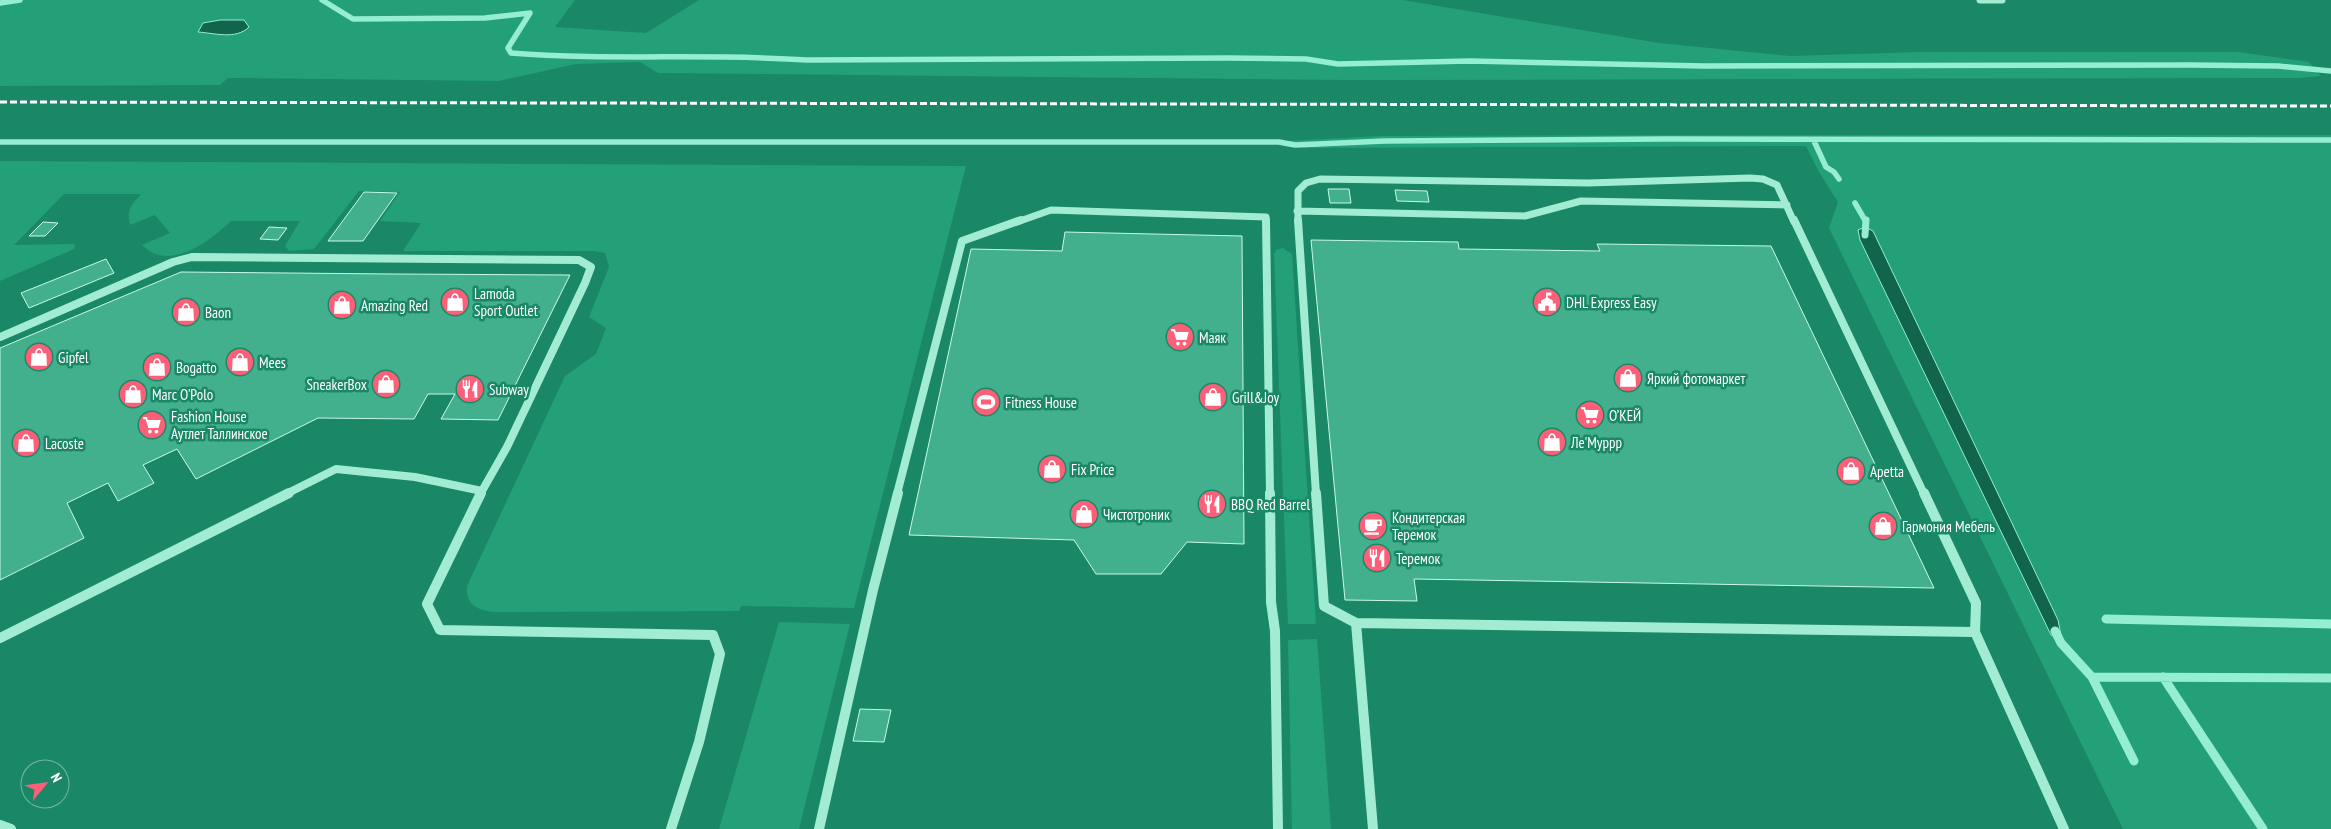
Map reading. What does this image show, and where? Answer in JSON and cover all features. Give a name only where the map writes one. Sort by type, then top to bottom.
[{"type":"lane","points":[[1980,0],[2002,0]]},
{"type":"lane","points":[[1974,632],[1356,623],[1324,606],[1297,211],[1298,191],[1306,183],[1320,179],[1588,183],[1750,178],[1763,179],[1777,185],[1976,603],[1974,632],[2064,829]]},
{"type":"lane","points":[[1297,211],[1526,216],[1581,201],[1787,206]]},
{"type":"lane","points":[[818,829],[873,590],[962,241],[1051,210],[1266,217],[1271,602],[1275,631],[1278,829]]},
{"type":"lane","points":[[0,337],[173,262],[192,257],[579,260],[591,267],[507,447],[482,492],[427,604],[440,630],[713,635],[720,654],[699,742],[671,829]]},
{"type":"lane","points":[[0,638],[336,470],[414,478],[482,492]]},
{"type":"lane","points":[[1356,623],[1373,829]]},
{"type":"lane","points":[[0,825],[11,829]]},
{"type":"shaded area","points":[[0,0],[575,0],[555,27],[646,33],[699,0],[1403,0],[1659,43],[1790,56],[1918,52],[2238,52],[2309,62],[2321,76],[2299,78],[1348,80],[658,73],[640,62],[576,64],[499,81],[228,78],[220,85],[0,86]]},
{"type":"shaded area","points":[[220,20],[244,20],[249,27],[244,31],[231,35],[198,32],[203,23]]},
{"type":"shaded area","points":[[2331,135],[2331,829],[2123,829],[1829,228],[1838,202],[1819,172],[1806,146],[1305,148],[1283,146],[1283,141],[1382,136]],"holes":[[[1858,230],[1873,231],[2058,620],[2061,640],[2051,635],[1860,240]]]},
{"type":"shaded area","points":[[0,161],[966,166],[854,608],[741,606],[739,611],[496,612],[479,609],[471,603],[468,598],[467,586],[565,376],[596,354],[606,328],[589,317],[609,267],[605,253],[594,251],[403,251],[421,223],[380,221],[400,192],[359,191],[314,249],[289,251],[285,246],[300,221],[231,221],[215,235],[196,247],[176,255],[165,256],[155,254],[142,245],[170,233],[155,215],[130,225],[129,211],[141,194],[64,194],[14,245],[75,244],[74,249],[0,281]]},
{"type":"shaded area","points":[[1865,227],[1873,231],[2058,620],[2062,640],[2051,635],[1860,240],[1858,230]]},
{"type":"shaded area","points":[[1283,248],[1292,254],[1316,624],[1288,624],[1274,254],[1276,250]]},
{"type":"shaded area","points":[[779,622],[850,624],[799,829],[719,829]]},
{"type":"shaded area","points":[[1317,639],[1331,829],[1292,829],[1288,640]]},
{"type":"building","points":[[1328,189],[1349,189],[1351,203],[1330,203]]},
{"type":"building","points":[[1395,190],[1427,191],[1429,202],[1397,201]]},
{"type":"building","points":[[364,192],[397,193],[363,241],[328,241]]},
{"type":"building","points":[[43,222],[58,223],[45,236],[29,236]]},
{"type":"building","points":[[269,227],[287,228],[278,240],[260,239]]},
{"type":"building","points":[[1065,232],[1242,236],[1244,544],[1187,542],[1161,574],[1096,574],[1074,540],[909,535],[971,249],[1062,251]]},
{"type":"building","name":"О’КЕЙ","points":[[1311,240],[1458,242],[1459,249],[1600,251],[1597,244],[1771,246],[1934,588],[1414,579],[1417,601],[1345,600]]},
{"type":"building","points":[[106,259],[114,273],[29,308],[21,293]]},
{"type":"building","name":"Fashion House Аутлет Таллинское","points":[[181,272],[570,275],[498,420],[441,419],[455,394],[428,394],[414,419],[318,418],[196,479],[177,449],[143,465],[154,483],[118,501],[108,483],[67,503],[84,538],[0,580],[0,348]]},
{"type":"building","points":[[860,709],[891,710],[884,742],[853,741]]},
{"type":"waterway","points":[[0,3],[20,0]]},
{"type":"waterway","points":[[322,0],[353,19],[485,18],[530,13],[508,48],[511,53],[548,55],[733,57],[807,60],[1227,58],[1306,59],[1338,64],[1470,61],[1704,66],[2191,65],[2278,66],[2331,71]]},
{"type":"waterway","points":[[0,142],[1279,142],[1295,145],[1385,141],[1667,139],[2331,140]]},
{"type":"waterway","points":[[1814,141],[1826,167],[1834,172],[1839,179]]},
{"type":"waterway","points":[[1855,203],[1866,222]]},
{"type":"waterway","points":[[1865,235],[1866,222]]},
{"type":"waterway","points":[[2106,619],[2331,624]]},
{"type":"waterway","points":[[2055,631],[2061,643],[2092,677]]},
{"type":"waterway","points":[[2092,677],[2163,677]]},
{"type":"waterway","points":[[2092,677],[2134,761]]},
{"type":"waterway","points":[[2163,677],[2331,678]]},
{"type":"waterway","points":[[2163,677],[2263,829]]},
{"type":"railway","points":[[0,102],[2331,106]]},
{"type":"place","name":"Lamoda Sport Outlet","points":[[455,302]]},
{"type":"place","name":"DHL Express Easy","points":[[1547,302]]},
{"type":"place","name":"Amazing Red","points":[[342,305]]},
{"type":"place","name":"Baon","points":[[186,312]]},
{"type":"place","name":"Маяк","points":[[1180,337]]},
{"type":"place","name":"Gipfel","points":[[39,357]]},
{"type":"place","name":"Mees","points":[[240,362]]},
{"type":"place","name":"Bogatto","points":[[157,367]]},
{"type":"place","name":"Яркий фотомаркет","points":[[1628,378]]},
{"type":"place","name":"SneakerBox","points":[[386,384]]},
{"type":"place","name":"Subway","points":[[470,389]]},
{"type":"place","name":"Marc O'Polo","points":[[133,394]]},
{"type":"place","name":"Grill&Joy","points":[[1213,397]]},
{"type":"place","name":"Fitness House","points":[[986,402]]},
{"type":"place","name":"О’КЕЙ","points":[[1590,415]]},
{"type":"place","name":"Fashion House Аутлет Таллинское","points":[[152,425]]},
{"type":"place","name":"Ле'Муррр","points":[[1552,442]]},
{"type":"place","name":"Lacoste","points":[[26,443]]},
{"type":"place","name":"Fix Price","points":[[1052,469]]},
{"type":"place","name":"Apetta","points":[[1851,471]]},
{"type":"place","name":"BBQ Red Barrel","points":[[1212,504]]},
{"type":"place","name":"Чистотроник","points":[[1084,514]]},
{"type":"place","name":"Кондитерская Теремок","points":[[1373,526]]},
{"type":"place","name":"Гармония Мебель","points":[[1883,526]]},
{"type":"place","name":"Теремок","points":[[1377,558]]}]
